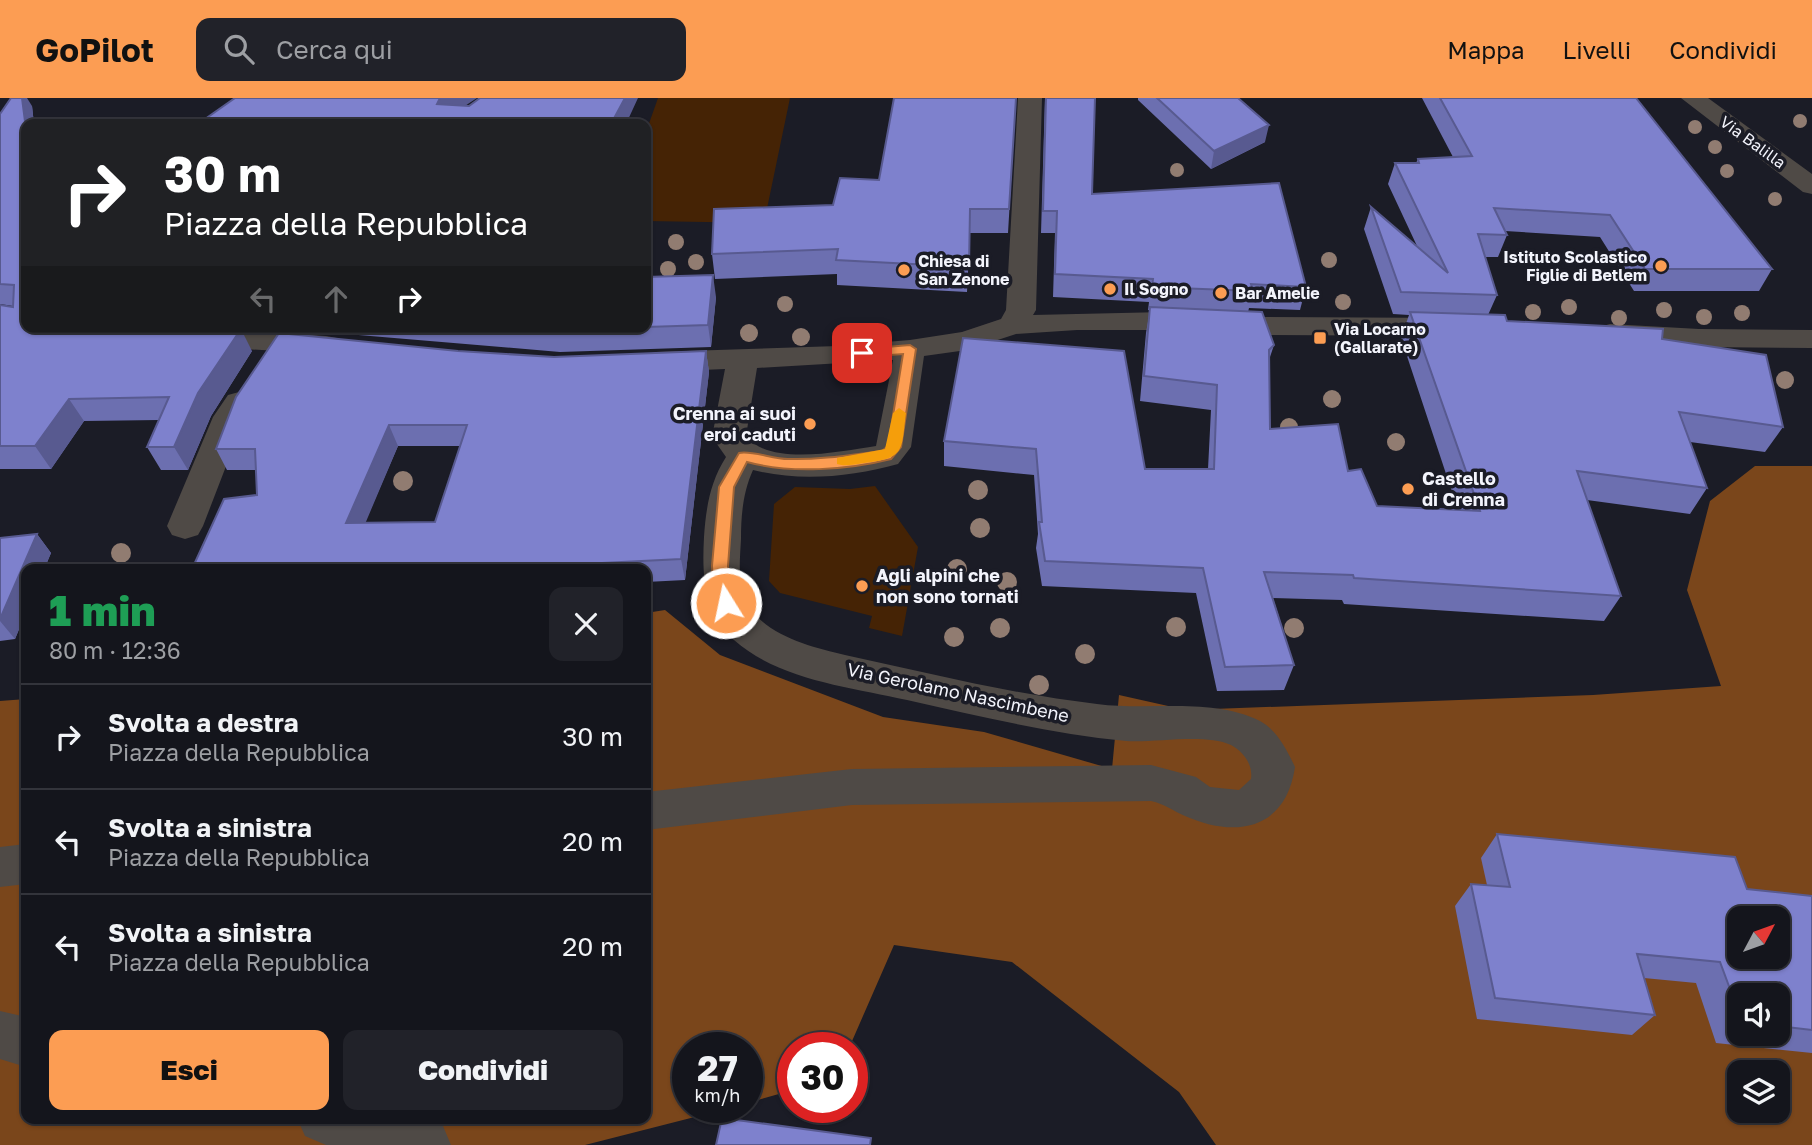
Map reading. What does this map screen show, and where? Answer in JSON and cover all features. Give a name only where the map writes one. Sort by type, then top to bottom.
[{"type":"street","points":[[1012,326],[1021,310],[1030,98]]},
{"type":"street","name":"Via Balilla","points":[[1693,98],[1812,186]]},
{"type":"street","points":[[626,363],[910,349],[967,341],[1012,326],[1077,321],[1482,328]]},
{"type":"street","points":[[1584,332],[1699,338],[1812,339]]},
{"type":"street","points":[[194,333],[349,347]]},
{"type":"street","points":[[185,526],[229,417],[278,341]]},
{"type":"street","points":[[743,359],[729,438],[734,449],[744,456],[771,464],[809,465],[886,456],[894,447],[910,349]]},
{"type":"street","name":"Via Gerolamo Nascimbene","points":[[651,810],[852,787],[1151,783],[1181,790],[1198,802],[1217,807],[1246,808],[1261,798],[1271,785],[1274,767],[1264,749],[1247,734],[1222,727],[1125,724],[1015,708],[827,666],[764,642],[737,618],[726,603],[721,586],[726,487],[744,456]]},
{"type":"street","points":[[0,867],[21,865]]},
{"type":"street","points":[[0,1035],[21,1041]]},
{"type":"street","points":[[345,1124],[424,1145]]},
{"type":"shaded area","points":[[658,98],[790,98],[764,223],[651,221],[651,119]]},
{"type":"shaded area","points":[[1755,466],[1812,466],[1812,1145],[1216,1145],[1179,1092],[1012,962],[894,945],[856,1032],[777,1032],[777,1095],[763,1098],[763,1032],[672,1032],[672,1123],[585,1145],[0,1145],[0,701],[21,699],[21,1124],[651,1124],[651,612],[665,610],[720,655],[883,717],[984,732],[1112,769],[1119,695],[1186,710],[1593,695],[1721,686],[1687,590],[1710,501]]},
{"type":"shaded area","points":[[875,486],[918,547],[902,636],[869,628],[872,616],[780,593],[769,581],[774,504],[795,487],[850,489]]},
{"type":"building","points":[[11,98],[22,98],[25,119],[21,119],[21,333],[238,333],[198,393],[174,447],[147,447],[169,397],[69,399],[35,446],[0,446],[0,305],[13,307],[14,285],[0,284],[0,114]]},
{"type":"building","points":[[235,98],[440,98],[437,104],[469,106],[480,98],[625,98],[614,119],[205,119]]},
{"type":"building","points":[[894,98],[1016,98],[1009,209],[970,209],[969,267],[836,260],[838,249],[712,254],[714,209],[833,205],[840,178],[879,180]]},
{"type":"building","points":[[1046,98],[1095,98],[1092,194],[1279,183],[1306,287],[1251,284],[1253,291],[1152,287],[1153,279],[1055,274],[1057,211],[1043,211]]},
{"type":"building","points":[[1157,98],[1238,98],[1269,125],[1214,151]]},
{"type":"building","points":[[1440,98],[1636,98],[1772,269],[1645,269],[1610,215],[1494,208],[1507,235],[1478,234],[1497,295],[1401,292],[1371,207],[1448,273],[1395,163],[1419,163],[1418,159],[1472,156]]},
{"type":"building","points":[[713,275],[708,325],[651,327],[651,277]]},
{"type":"building","points":[[1150,307],[1262,312],[1274,345],[1269,350],[1270,429],[1338,424],[1348,471],[1361,469],[1377,506],[1480,511],[1410,312],[1505,315],[1507,321],[1663,329],[1662,339],[1766,355],[1783,427],[1679,412],[1707,488],[1577,471],[1621,596],[1354,578],[1353,575],[1264,572],[1294,665],[1225,667],[1203,568],[1045,561],[1039,522],[1042,522],[1036,449],[944,441],[963,338],[1124,351],[1145,469],[1214,469],[1217,385],[1144,376]]},
{"type":"building","points":[[279,333],[458,351],[554,357],[706,351],[681,559],[584,564],[194,564],[224,499],[257,495],[255,449],[216,449],[236,397]],"holes":[[[389,425],[467,425],[435,522],[346,523]]]},
{"type":"building","points":[[37,534],[24,564],[21,564],[21,571],[0,619],[0,538]]},
{"type":"building","points":[[1497,834],[1735,857],[1747,889],[1812,896],[1812,1030],[1790,1027],[1790,983],[1728,983],[1720,962],[1637,954],[1655,1015],[1495,998],[1471,884],[1510,887]]},
{"type":"building","points":[[721,1123],[759,1123],[871,1138],[870,1145],[716,1145]]},
{"type":"slow traffic","points":[[842,461],[886,456],[894,447],[899,413]]},
{"type":"place","name":"Istituto Scolastico Figlie di Betlem","points":[[1661,266]]},
{"type":"place","name":"Chiesa di San Zenone","points":[[904,270]]},
{"type":"place","name":"Il Sogno","points":[[1110,289]]},
{"type":"place","name":"Bar Amelie","points":[[1221,293]]},
{"type":"place","name":"Via Locarno (Gallarate)","points":[[1320,338]]},
{"type":"place","name":"Crenna ai suoi eroi caduti","points":[[810,424]]},
{"type":"place","name":"Castello di Crenna","points":[[1408,489]]},
{"type":"place","name":"Agli alpini che non sono tornati","points":[[862,586]]},
{"type":"route","points":[[726,603],[721,586],[720,566],[726,487],[734,469],[744,456],[771,464],[809,465],[886,456],[894,447],[910,349],[862,353]]}]
